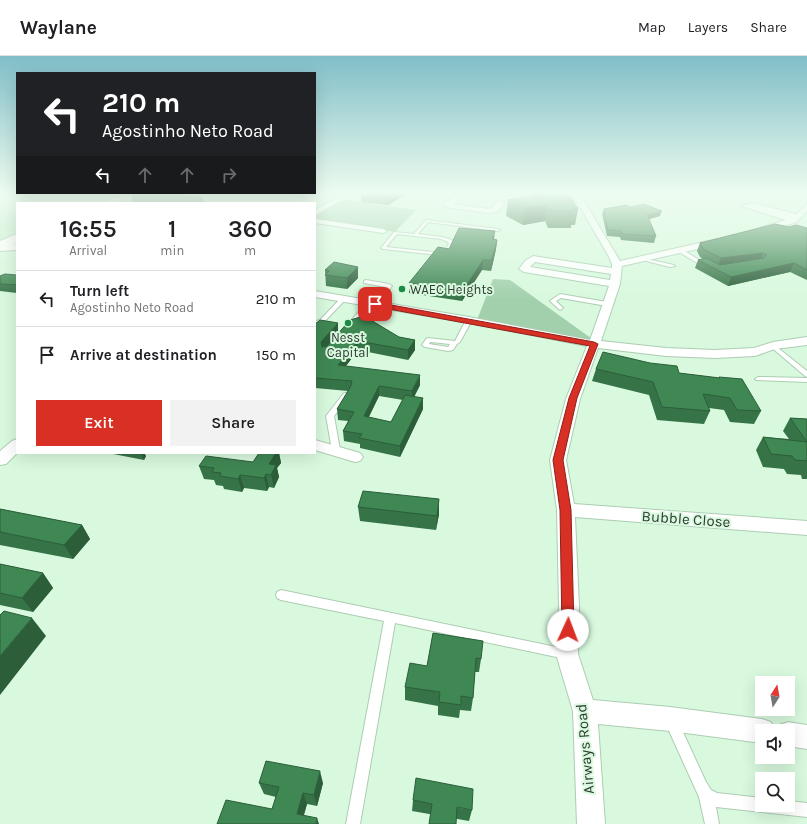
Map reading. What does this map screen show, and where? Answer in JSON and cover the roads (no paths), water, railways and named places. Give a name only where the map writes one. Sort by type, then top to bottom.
[{"type":"street","points":[[370,229],[383,231]]},
{"type":"street","points":[[596,229],[617,268]]},
{"type":"street","points":[[756,232],[765,229]]},
{"type":"street","points":[[614,284],[524,269],[533,259],[617,268],[644,259],[728,239]]},
{"type":"street","name":"Airways Road","points":[[592,824],[585,711],[567,654],[569,606],[566,510],[558,460],[573,398],[594,344],[614,284],[617,268]]},
{"type":"street","points":[[316,294],[470,320],[594,344],[666,352],[716,354],[755,352],[773,346],[807,341]]},
{"type":"street","points":[[0,460],[16,445]]},
{"type":"street","points":[[316,445],[336,450],[355,457]]},
{"type":"street","name":"Bubble Close","points":[[566,510],[807,528]]},
{"type":"street","points":[[585,711],[670,719],[755,730]]},
{"type":"street","points":[[795,735],[807,737]]},
{"type":"lane","points":[[415,235],[420,229]]},
{"type":"lane","points":[[489,229],[498,230]]},
{"type":"lane","points":[[383,231],[396,232],[442,238],[450,241],[451,244],[445,255],[383,248],[396,232]]},
{"type":"lane","points":[[681,251],[712,268]]},
{"type":"lane","points":[[644,259],[672,266]]},
{"type":"lane","points":[[344,331],[389,286],[366,282]]},
{"type":"lane","points":[[560,308],[553,301],[560,296],[607,304]]},
{"type":"lane","points":[[316,324],[323,320],[343,299]]},
{"type":"lane","points":[[454,343],[457,342],[470,320]]},
{"type":"lane","points":[[773,346],[807,375]]},
{"type":"lane","points":[[758,379],[807,380]]},
{"type":"lane","points":[[336,450],[330,416],[347,395]]},
{"type":"lane","points":[[281,595],[567,654]]},
{"type":"lane","points":[[352,824],[390,618]]},
{"type":"lane","points":[[670,719],[700,787],[706,795],[715,800],[755,804]]},
{"type":"lane","points":[[706,795],[712,824]]},
{"type":"lane","points":[[795,809],[807,810]]},
{"type":"place","name":"WAEC Heights","points":[[402,289]]},
{"type":"place","name":"Nesst Capital","points":[[348,323]]}]
